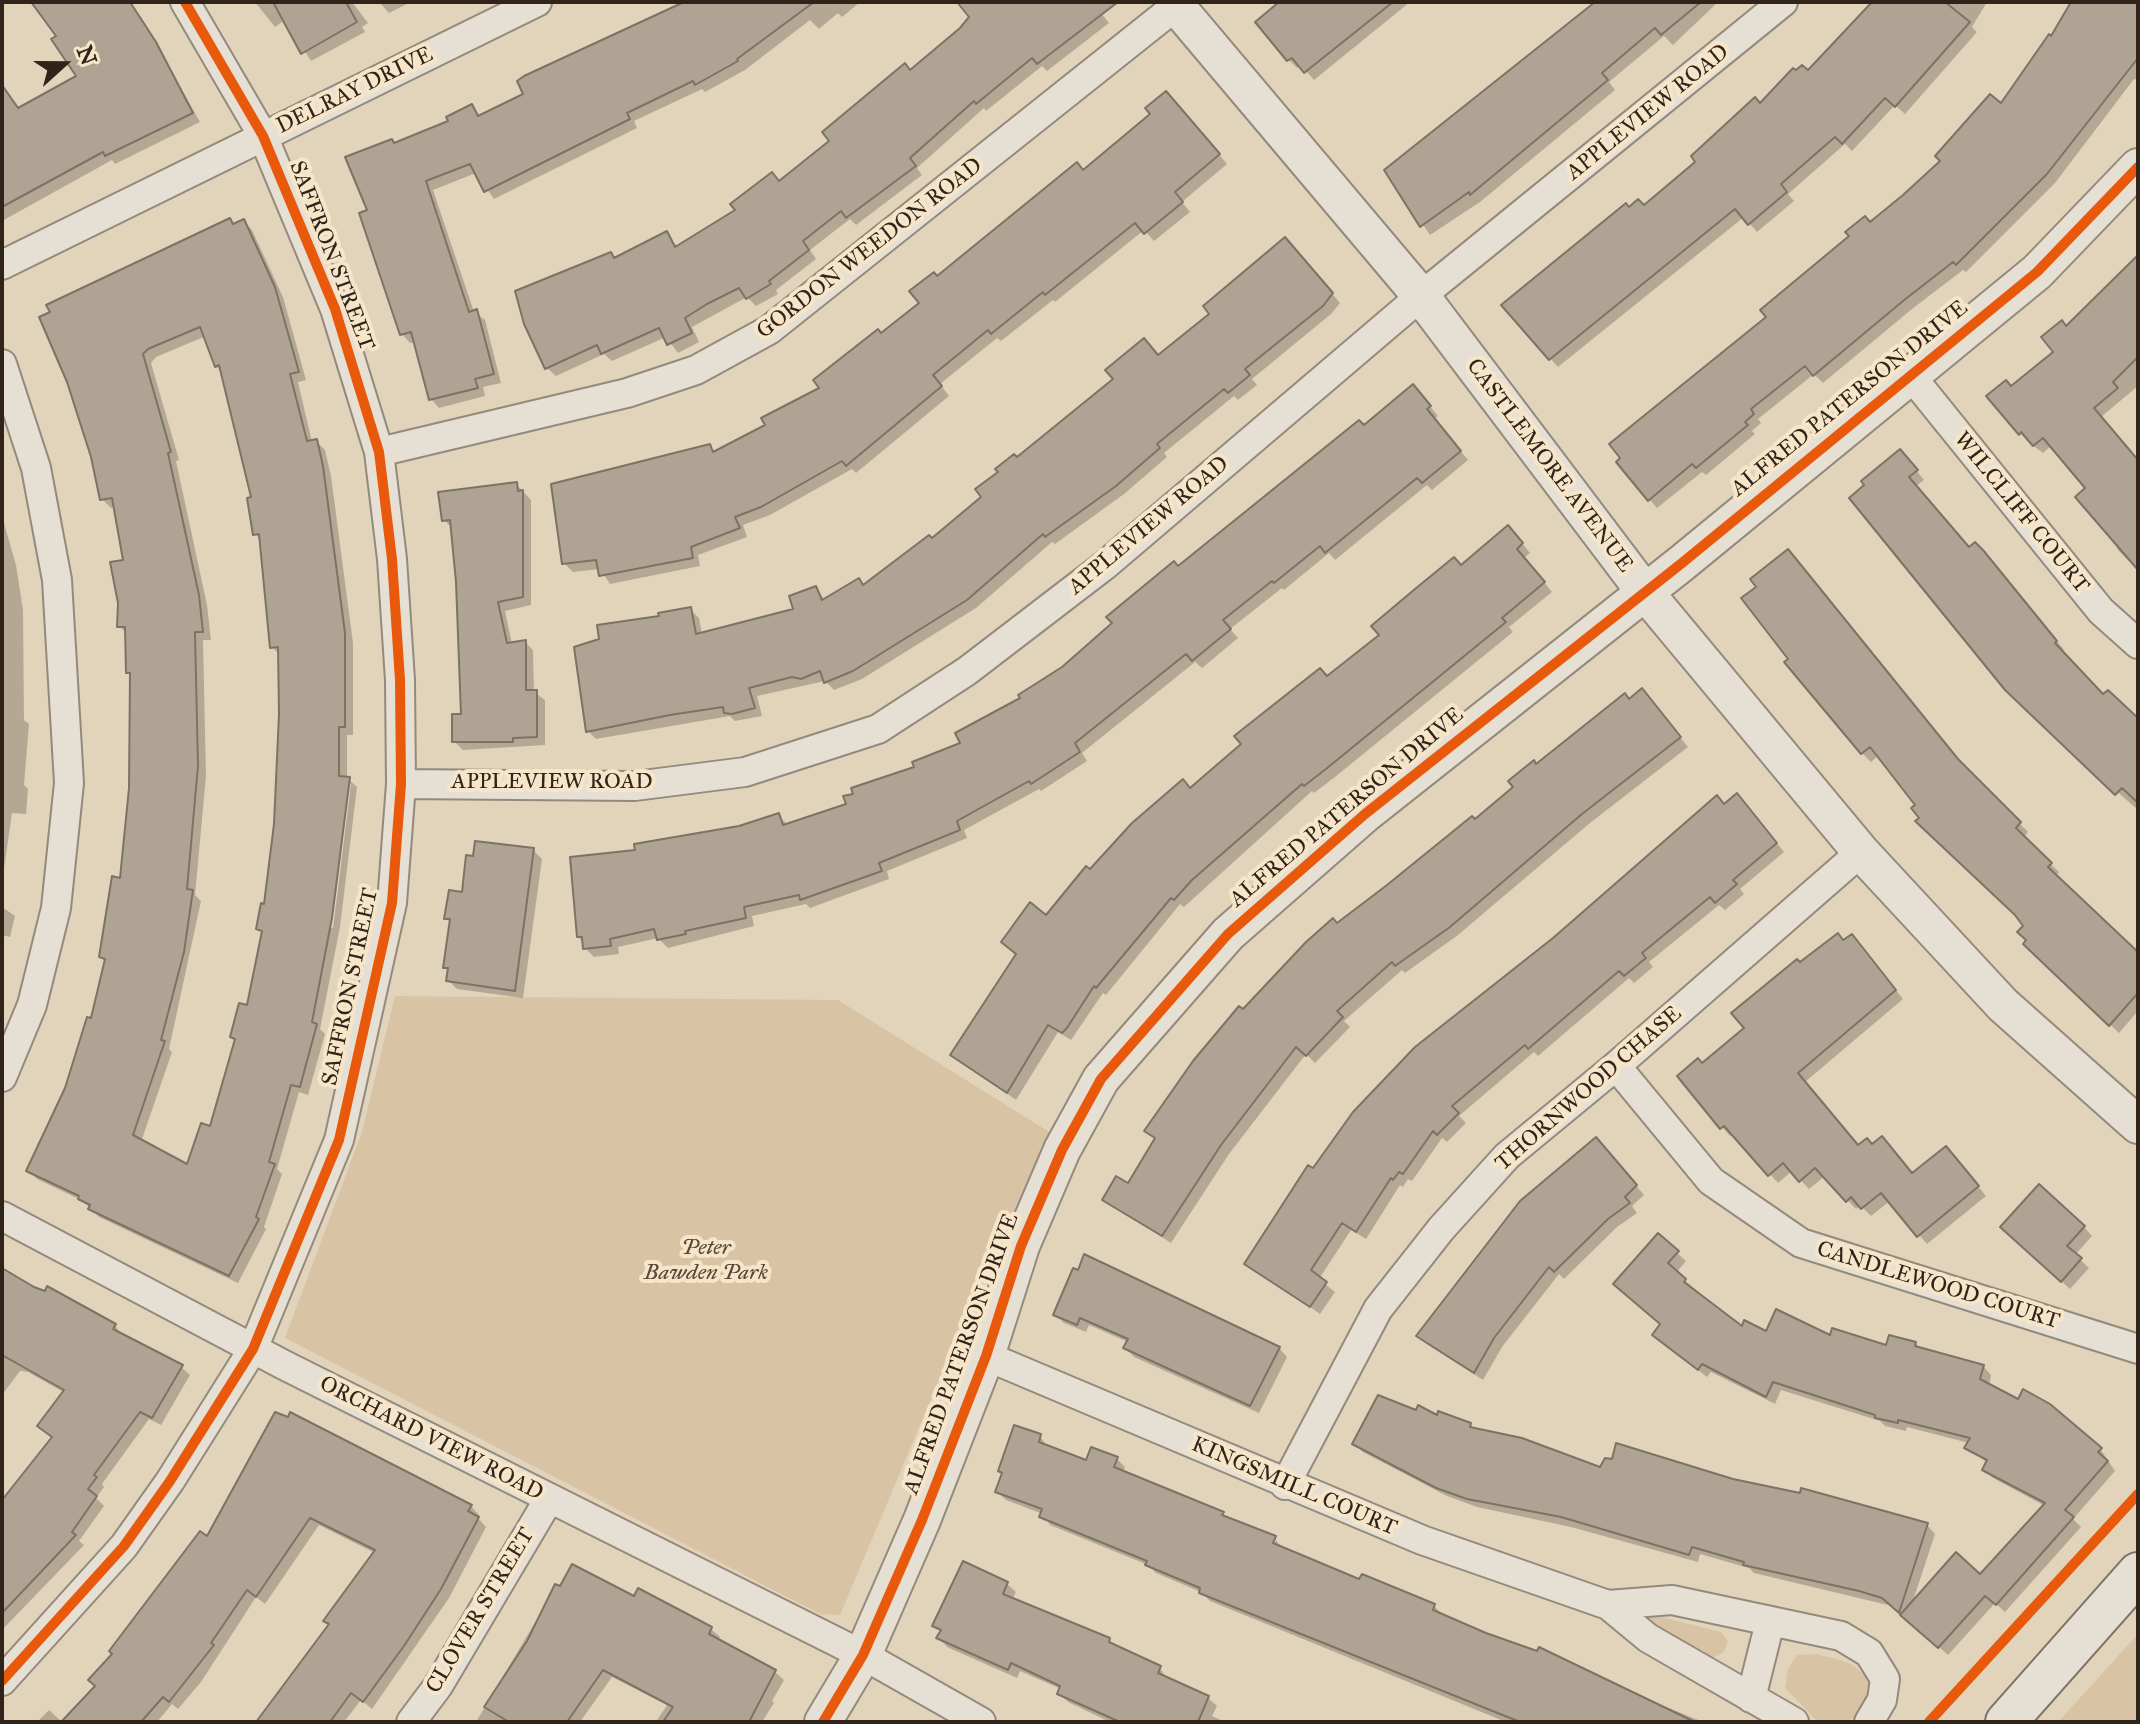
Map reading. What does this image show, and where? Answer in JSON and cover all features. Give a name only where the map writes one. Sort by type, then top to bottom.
[{"type":"main road","points":[[2006,1722],[2138,1573]]},
{"type":"street","name":"SAFFRON STREET","points":[[2,1681],[124,1546],[187,1456],[253,1349],[339,1140],[392,903],[401,784],[400,680],[392,559],[379,452],[335,309],[263,136],[185,2]]},
{"type":"street","name":"DELRAY DRIVE","points":[[2,265],[537,2]]},
{"type":"street","name":"APPLEVIEW ROAD","points":[[401,784],[635,786],[745,772],[878,729],[967,671],[1104,566],[1421,296],[1783,2]]},
{"type":"street","name":"CASTLEMORE AVENUE","points":[[1177,3],[1421,296],[1644,591],[1861,852],[2003,1005],[2138,1125]]},
{"type":"street","name":"GORDON WEEDON ROAD","points":[[379,452],[627,393],[696,370],[769,330],[1177,3]]},
{"type":"street","name":"ALFRED PATERSON DRIVE","points":[[823,1722],[863,1655],[922,1520],[986,1356],[1021,1246],[1062,1150],[1101,1079],[1228,934],[1365,814],[2037,272],[2135,178]]},
{"type":"street","points":[[2,364],[36,468],[57,580],[69,783],[56,908],[32,1005],[2,1077]]},
{"type":"street","name":"WILCLIFF COURT","points":[[1911,376],[2101,611],[2138,644]]},
{"type":"street","name":"THORNWOOD CHASE","points":[[1285,1485],[1378,1309],[1441,1229],[1507,1156],[1616,1066],[1861,852]]},
{"type":"street","name":"CANDLEWOOD COURT","points":[[1616,1066],[1711,1181],[1801,1243],[2138,1349]]},
{"type":"street","name":"ORCHARD VIEW ROAD","points":[[2,1216],[253,1349],[863,1655],[981,1722]]},
{"type":"street","name":"KINGSMILL COURT","points":[[986,1356],[1285,1485],[1422,1540],[1608,1605],[1648,1638],[1794,1722]]},
{"type":"street","name":"CLOVER STREET","points":[[411,1722],[438,1686],[549,1499]]},
{"type":"street","name":"KINGSMILL COURT","points":[[1608,1605],[1672,1600],[1841,1636],[1869,1653],[1885,1679],[1882,1700],[1869,1722]]},
{"type":"street","points":[[1751,1698],[1770,1622]]},
{"type":"green space","name":"Peter Bawden Park","points":[[395,996],[838,1000],[1051,1133],[961,1328],[840,1615],[820,1614],[285,1338],[362,1132]]},
{"type":"green space","points":[[1638,1611],[1721,1632],[1728,1641],[1723,1653],[1712,1658],[1631,1625]]},
{"type":"green space","points":[[2138,1634],[2138,1722],[2058,1722]]},
{"type":"green space","points":[[1817,1654],[1850,1664],[1867,1680],[1872,1690],[1858,1715],[1852,1719],[1818,1722],[1785,1688],[1788,1669],[1797,1655]]},
{"type":"building","points":[[31,2],[130,2],[156,42],[193,113],[105,156],[103,152],[2,207],[2,85],[18,108],[76,76],[51,39],[56,36]]},
{"type":"building","points":[[273,2],[346,2],[357,22],[301,54]]},
{"type":"building","points":[[684,2],[814,2],[738,61],[695,85],[693,81],[627,113],[630,119],[484,192],[470,164],[426,181],[469,312],[477,309],[494,374],[475,379],[478,388],[429,400],[411,332],[400,335],[359,213],[367,210],[345,157],[392,139],[394,143],[448,121],[446,117],[472,104],[478,116],[523,94],[517,81],[524,76]]},
{"type":"building","points":[[957,2],[1118,2],[1037,64],[1032,58],[976,104],[974,101],[910,158],[916,166],[846,218],[841,211],[803,241],[809,250],[769,281],[771,284],[746,299],[739,288],[707,304],[685,318],[692,333],[667,345],[659,328],[601,354],[597,345],[545,369],[524,324],[515,291],[611,252],[614,258],[667,231],[675,247],[735,210],[730,204],[772,172],[779,181],[829,141],[822,132],[905,63],[910,70],[960,28],[969,17]]},
{"type":"building","points":[[1279,2],[1393,2],[1304,73],[1292,58],[1287,61],[1255,22]]},
{"type":"building","points":[[1595,2],[1701,2],[1661,35],[1655,28],[1602,73],[1608,80],[1470,195],[1469,192],[1420,227],[1384,170]]},
{"type":"building","points":[[1872,2],[1945,2],[1970,22],[1895,107],[1885,98],[1842,144],[1835,137],[1781,184],[1787,192],[1748,225],[1735,209],[1549,360],[1501,305],[1626,203],[1629,207],[1638,199],[1644,205],[1695,162],[1691,156],[1755,97],[1760,103],[1793,68],[1796,70],[1802,65],[1808,70]]},
{"type":"building","points":[[2071,2],[2138,2],[2138,58],[2047,174],[1956,265],[1953,262],[1813,376],[1805,366],[1751,409],[1754,414],[1745,422],[1748,425],[1696,468],[1692,464],[1648,501],[1616,462],[1620,458],[1609,444],[1766,317],[1760,310],[1849,236],[1845,232],[1865,216],[1870,222],[1903,195],[1940,161],[1935,156],[1990,94],[2001,103],[2049,34],[2051,36]]},
{"type":"building","points":[[1166,91],[1220,154],[1175,192],[1183,202],[1144,234],[1135,223],[1045,295],[1043,292],[991,334],[988,330],[933,375],[942,386],[846,466],[842,461],[761,507],[735,517],[740,528],[691,547],[693,558],[599,576],[596,560],[562,564],[551,484],[710,444],[713,452],[765,425],[761,418],[819,388],[813,380],[878,329],[881,333],[919,303],[909,291],[934,272],[937,276],[1077,162],[1083,170],[1150,114],[1145,108]]},
{"type":"building","points":[[230,218],[233,224],[244,219],[275,287],[299,372],[290,374],[307,441],[317,439],[323,466],[345,633],[345,727],[339,727],[339,776],[350,777],[332,918],[312,1022],[317,1024],[300,1087],[291,1085],[269,1162],[275,1164],[256,1217],[259,1219],[229,1276],[88,1209],[90,1205],[78,1199],[79,1196],[26,1171],[65,1088],[87,1017],[91,1018],[105,959],[99,957],[112,876],[120,878],[129,788],[130,673],[126,673],[125,627],[117,627],[118,603],[110,562],[123,560],[112,498],[100,500],[91,457],[67,382],[39,317],[50,312],[46,305]],"holes":[[[200,327],[215,367],[219,365],[251,497],[247,498],[253,535],[259,534],[270,648],[278,647],[279,714],[274,824],[264,904],[261,903],[256,929],[262,931],[247,1005],[239,1003],[230,1037],[235,1039],[210,1126],[201,1123],[187,1164],[133,1135],[165,1041],[161,1040],[184,952],[193,890],[187,889],[198,766],[195,632],[203,632],[199,595],[168,453],[171,452],[143,354]]]},
{"type":"building","points":[[1285,237],[1333,293],[1323,306],[1245,369],[1250,375],[1228,393],[1224,389],[1157,444],[1160,448],[1116,486],[1045,537],[1043,534],[967,600],[853,671],[824,683],[820,671],[801,679],[792,677],[749,688],[755,708],[732,714],[724,713],[723,707],[586,732],[574,647],[599,639],[597,625],[659,616],[658,613],[691,607],[696,634],[793,609],[789,596],[816,586],[822,600],[859,578],[863,585],[929,535],[932,538],[981,497],[975,489],[998,472],[995,469],[1014,454],[1017,457],[1113,379],[1105,370],[1144,338],[1158,355],[1209,314],[1203,306]]},
{"type":"building","points":[[2138,255],[2138,357],[2113,382],[2118,388],[2094,408],[2138,460],[2138,570],[2075,497],[2085,488],[2043,438],[2033,446],[2021,432],[2019,435],[1986,396],[2006,380],[2011,386],[2053,352],[2041,337],[2062,320],[2066,326]]},
{"type":"building","points":[[1413,384],[1431,406],[1427,409],[1461,451],[1422,483],[1417,478],[1325,553],[1320,546],[1274,583],[1272,581],[1223,620],[1231,629],[1192,661],[1186,654],[1075,743],[1080,752],[1031,784],[1029,781],[957,821],[960,830],[879,863],[882,871],[800,900],[799,895],[744,907],[746,918],[685,931],[686,934],[657,940],[654,929],[610,939],[611,946],[583,949],[582,937],[577,937],[570,857],[635,850],[634,844],[739,826],[779,813],[783,825],[846,804],[843,796],[853,794],[851,788],[914,767],[912,762],[960,743],[955,733],[1020,698],[1018,695],[1062,667],[1112,623],[1106,617],[1174,561],[1178,566],[1359,420],[1364,425]]},
{"type":"building","points":[[1900,449],[1918,470],[1909,477],[1969,547],[1975,542],[1983,550],[2057,641],[2055,643],[2103,694],[2108,690],[2138,718],[2138,803],[2122,788],[2115,795],[2005,690],[1849,498],[1864,485],[1861,481]]},
{"type":"building","points":[[517,482],[518,491],[523,490],[523,597],[498,602],[507,643],[526,640],[526,690],[537,690],[537,737],[513,738],[513,742],[452,742],[452,714],[461,714],[456,582],[450,520],[442,521],[438,492]]},
{"type":"building","points":[[1508,525],[1523,543],[1517,549],[1545,582],[1502,618],[1506,622],[1326,769],[1304,786],[1302,784],[1192,880],[1174,900],[1171,898],[1096,988],[1094,986],[1067,1028],[1062,1033],[1048,1025],[1007,1093],[950,1055],[1016,954],[1001,942],[1030,902],[1046,915],[1086,866],[1090,869],[1132,823],[1183,779],[1190,788],[1241,744],[1234,736],[1320,668],[1327,676],[1379,635],[1371,626],[1415,589],[1454,557],[1461,565]]},
{"type":"building","points":[[1788,549],[1958,759],[2021,822],[2016,828],[2052,863],[2048,867],[2138,952],[2138,993],[2109,1026],[2023,944],[2026,940],[2017,932],[2023,926],[2015,915],[1915,821],[1919,818],[1911,808],[1915,805],[1870,747],[1861,754],[1784,662],[1788,659],[1741,598],[1756,587],[1750,579]]},
{"type":"building","points":[[1642,688],[1681,737],[1582,814],[1450,927],[1395,966],[1392,962],[1337,1011],[1343,1017],[1306,1056],[1296,1047],[1221,1145],[1162,1236],[1102,1200],[1116,1176],[1128,1183],[1155,1138],[1144,1131],[1193,1061],[1239,1006],[1243,1009],[1306,942],[1333,918],[1337,923],[1472,816],[1475,819],[1513,787],[1508,781],[1534,760],[1536,764],[1625,693],[1629,699]]},
{"type":"building","points":[[1737,793],[1777,843],[1733,880],[1737,884],[1715,903],[1710,897],[1642,953],[1646,958],[1624,976],[1619,971],[1528,1049],[1525,1045],[1452,1106],[1459,1113],[1437,1135],[1433,1131],[1403,1174],[1399,1172],[1393,1180],[1391,1178],[1356,1232],[1342,1223],[1311,1270],[1327,1282],[1310,1307],[1244,1264],[1308,1165],[1313,1168],[1353,1112],[1415,1047],[1553,938],[1717,795],[1724,804]]},
{"type":"building","points":[[475,841],[534,848],[515,991],[446,981],[448,968],[443,968],[450,919],[444,919],[449,890],[462,892],[466,855],[473,856]]},
{"type":"building","points":[[1838,933],[1843,940],[1852,934],[1896,990],[1798,1073],[1858,1145],[1867,1138],[1872,1144],[1882,1136],[1912,1173],[1946,1146],[1979,1186],[1917,1237],[1881,1193],[1861,1209],[1851,1197],[1846,1202],[1815,1168],[1799,1182],[1783,1163],[1768,1176],[1724,1126],[1720,1129],[1677,1076],[1698,1058],[1702,1063],[1744,1028],[1731,1013],[1797,959],[1800,962]]},
{"type":"building","points":[[1596,1137],[1637,1185],[1625,1197],[1630,1203],[1608,1219],[1554,1272],[1549,1267],[1494,1338],[1474,1373],[1416,1336],[1520,1201]]},
{"type":"building","points":[[2039,1184],[2085,1226],[2067,1246],[2082,1258],[2061,1282],[2000,1227]]},
{"type":"building","points":[[1658,1233],[1679,1251],[1668,1263],[1686,1279],[1684,1282],[1742,1326],[1744,1320],[1766,1331],[1776,1309],[1830,1335],[1832,1328],[1886,1345],[1889,1335],[1916,1342],[1915,1346],[1984,1365],[1980,1379],[2018,1399],[2023,1389],[2050,1404],[2102,1448],[2098,1452],[2108,1461],[2065,1510],[2074,1517],[1996,1605],[1985,1596],[1938,1648],[1900,1615],[1956,1552],[1980,1574],[2045,1503],[1982,1470],[1987,1460],[1964,1448],[1970,1438],[1898,1420],[1898,1423],[1875,1418],[1875,1415],[1773,1382],[1766,1397],[1702,1364],[1698,1370],[1652,1335],[1660,1324],[1613,1284]]},
{"type":"building","points":[[1084,1254],[1280,1347],[1250,1406],[1123,1348],[1128,1339],[1080,1318],[1077,1325],[1053,1315],[1073,1268],[1078,1270]]},
{"type":"building","points":[[2,1268],[34,1287],[45,1291],[47,1286],[116,1324],[113,1329],[183,1365],[152,1418],[140,1412],[94,1475],[97,1477],[88,1489],[97,1496],[72,1532],[76,1535],[2,1613],[2,1500],[52,1437],[37,1426],[64,1390],[2,1355]]},
{"type":"building","points":[[1378,1395],[1416,1410],[1418,1405],[1437,1415],[1438,1411],[1471,1423],[1470,1427],[1522,1438],[1600,1467],[1605,1458],[1612,1459],[1616,1443],[1733,1479],[1800,1493],[1801,1488],[1928,1523],[1899,1613],[1882,1598],[1859,1591],[1743,1565],[1744,1562],[1692,1547],[1689,1555],[1561,1517],[1467,1499],[1436,1488],[1352,1444]]},
{"type":"building","points":[[275,1412],[288,1417],[290,1412],[472,1505],[468,1511],[479,1517],[441,1589],[404,1646],[363,1702],[351,1693],[330,1722],[256,1722],[329,1624],[323,1621],[375,1550],[310,1518],[256,1597],[247,1590],[211,1643],[214,1645],[169,1702],[163,1697],[141,1722],[61,1722],[95,1686],[88,1680],[112,1654],[109,1651],[200,1531],[207,1536]]},
{"type":"building","points":[[1014,1425],[1041,1434],[1039,1442],[1086,1460],[1091,1447],[1118,1457],[1114,1467],[1276,1536],[1273,1543],[1359,1579],[1362,1574],[1435,1604],[1433,1610],[1486,1633],[1537,1651],[1539,1647],[1695,1722],[1520,1722],[1199,1593],[1200,1588],[1145,1565],[1147,1561],[1039,1517],[1042,1509],[995,1492],[1002,1473],[998,1471]]},
{"type":"building","points":[[963,1561],[1008,1582],[1003,1594],[1110,1638],[1109,1642],[1161,1666],[1158,1673],[1209,1696],[1198,1722],[1120,1722],[1057,1694],[1060,1686],[1011,1663],[1008,1670],[936,1638],[941,1630],[932,1626]]},
{"type":"building","points":[[572,1564],[634,1596],[638,1588],[712,1627],[709,1634],[776,1670],[749,1722],[663,1722],[673,1707],[603,1670],[567,1722],[509,1722],[484,1707],[527,1641],[555,1584],[560,1586]]},
{"type":"cycle path","points":[[2,1681],[124,1546],[170,1481],[253,1349],[339,1140],[392,903],[401,784],[400,680],[392,559],[379,452],[335,309],[263,136],[185,2]]},
{"type":"cycle path","points":[[823,1722],[863,1655],[922,1520],[986,1356],[1021,1246],[1062,1150],[1101,1079],[1228,934],[1365,814],[1682,563],[2037,272],[2138,167]]},
{"type":"cycle path","points":[[1929,1722],[2138,1494]]}]
